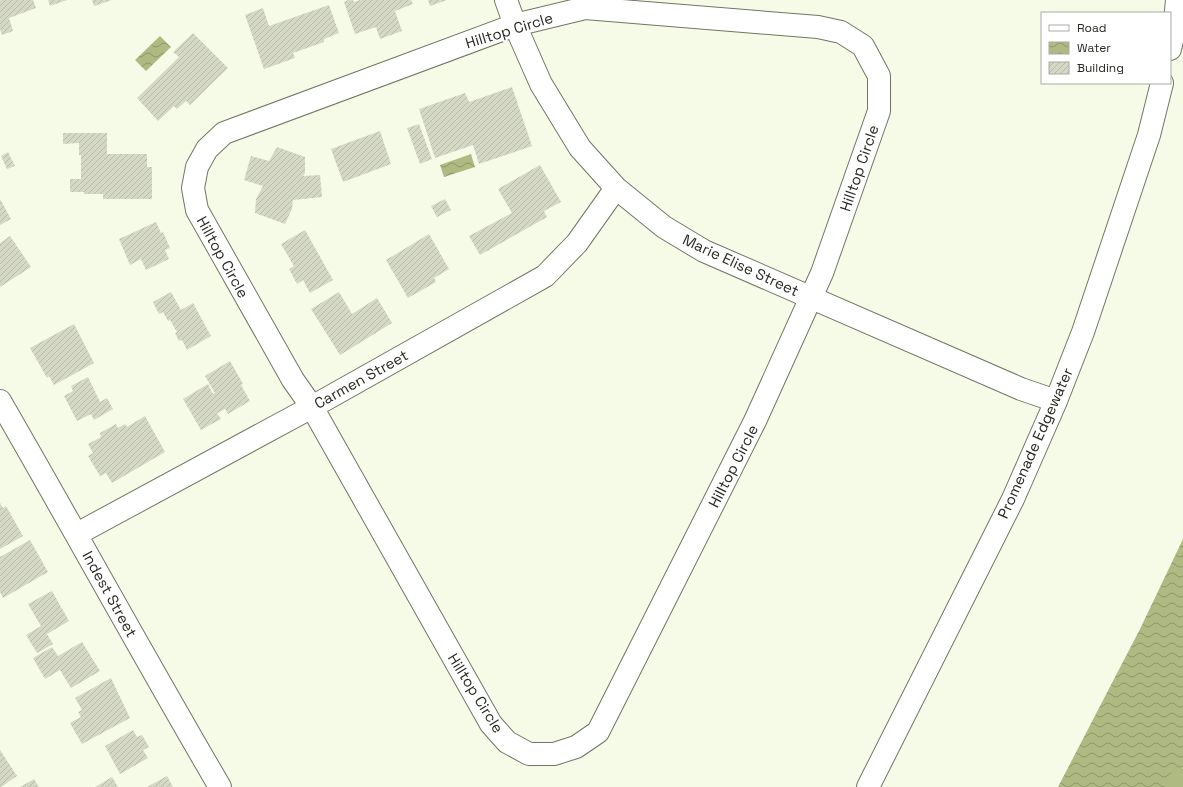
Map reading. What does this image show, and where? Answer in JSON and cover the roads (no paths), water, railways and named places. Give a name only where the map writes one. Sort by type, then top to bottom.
[{"type":"street","name":"Marie Elise Street","points":[[506,0],[515,25],[541,84],[580,148],[616,188],[664,227],[704,251],[1021,390],[1056,401]]},
{"type":"street","points":[[1171,45],[1174,32],[1177,0]]},
{"type":"street","name":"Hilltop Circle","points":[[586,8],[818,27],[841,32],[863,46],[879,76],[879,111],[822,273],[755,420],[598,732],[576,747],[554,754],[528,754],[507,742],[491,724],[312,407],[293,380],[197,210],[193,188],[197,167],[207,149],[224,133],[515,25],[586,8]]},
{"type":"street","name":"Promenade Edgewater","points":[[868,787],[1013,498],[1056,401],[1083,332],[1144,150],[1162,84]]},
{"type":"street","name":"Carmen Street","points":[[77,534],[312,407],[545,276],[577,243],[616,188]]},
{"type":"street","name":"Indest Street","points":[[0,401],[77,534],[147,662],[220,787]]},
{"type":"water","points":[[160,36],[171,47],[146,71],[135,60]]},
{"type":"water","points":[[471,154],[475,167],[444,177],[440,165]]},
{"type":"water","points":[[1183,539],[1183,767],[1171,787],[1058,787],[1140,629]]}]
